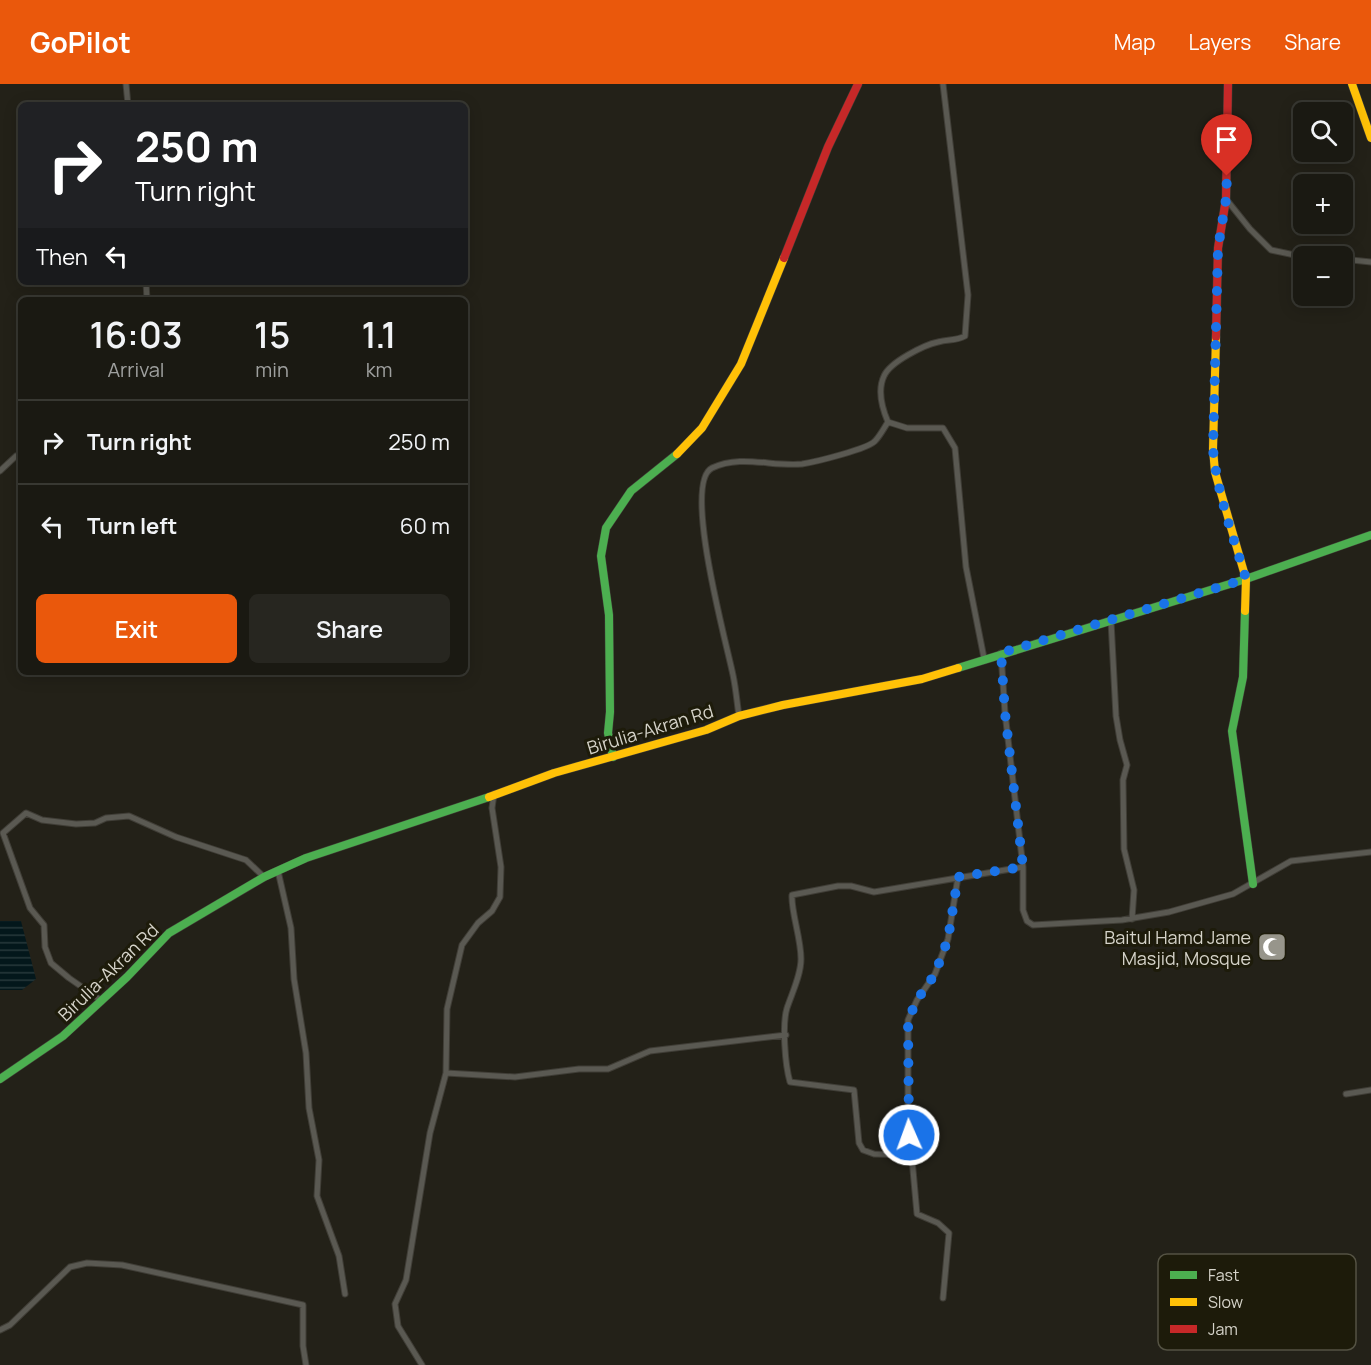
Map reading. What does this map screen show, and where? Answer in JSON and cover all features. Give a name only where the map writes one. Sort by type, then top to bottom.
[{"type":"street","points":[[126,84],[128,102]]},
{"type":"street","points":[[613,757],[608,733],[610,712],[609,615],[601,556],[606,528],[631,491],[674,457],[702,428],[741,364],[828,147],[858,84]]},
{"type":"street","points":[[943,84],[968,295],[965,336],[956,341],[938,342],[913,352],[894,364],[884,375],[881,406],[888,422],[907,428],[943,428],[954,448],[966,567],[984,658]]},
{"type":"street","points":[[1228,84],[1226,199],[1218,248],[1213,449],[1217,479],[1246,579],[1243,677],[1232,731],[1253,884]]},
{"type":"street","points":[[1352,84],[1371,138]]},
{"type":"street","points":[[1226,199],[1250,229],[1271,250],[1293,255]]},
{"type":"street","points":[[1353,260],[1371,262]]},
{"type":"street","points":[[739,716],[734,679],[710,575],[701,492],[704,477],[710,469],[743,460],[801,464],[839,455],[874,442],[888,422]]},
{"type":"street","points":[[0,471],[18,456]]},
{"type":"street","name":"Birulia-Akran Rd","points":[[0,1079],[63,1036],[102,1001],[169,933],[264,877],[306,858],[474,803],[554,773],[706,730],[739,716],[783,705],[922,679],[1246,579],[1371,535]]},
{"type":"street","points":[[1111,621],[1116,716],[1127,765],[1123,780],[1124,849],[1134,890],[1132,919]]},
{"type":"street","points":[[1001,653],[1005,713],[1023,867],[1023,910],[1028,921],[1033,925],[1132,919],[1169,912],[1233,894],[1291,861],[1371,852]]},
{"type":"street","points":[[422,1365],[398,1326],[395,1304],[406,1280],[430,1133],[446,1073],[447,1009],[462,945],[478,923],[492,911],[500,897],[501,867],[492,808],[494,794]]},
{"type":"street","points":[[102,1001],[51,963],[45,947],[44,925],[30,908],[3,833],[26,813],[42,820],[76,824],[95,823],[106,818],[129,816],[176,837],[246,860],[264,877]]},
{"type":"street","points":[[910,1155],[874,1154],[863,1150],[860,1143],[854,1090],[790,1082],[786,1011],[802,962],[800,935],[792,895],[838,886],[851,886],[874,892],[1023,867]]},
{"type":"street","points":[[278,871],[291,928],[294,980],[306,1053],[309,1108],[319,1160],[317,1196],[339,1256],[345,1294]]},
{"type":"street","points":[[943,1298],[949,1233],[938,1223],[917,1214],[910,1155],[908,1020],[917,1000],[935,974],[948,939],[958,877]]},
{"type":"street","points":[[446,1073],[515,1077],[579,1069],[608,1069],[650,1051],[786,1035]]},
{"type":"street","points":[[1346,1094],[1371,1090]]},
{"type":"street","points":[[0,1330],[10,1325],[70,1268],[87,1263],[122,1265],[303,1305],[303,1346],[306,1365]]},
{"type":"shaded area","points":[[0,921],[21,921],[36,979],[22,990],[0,990]]},
{"type":"traffic: fast","points":[[613,757],[608,733],[610,712],[609,615],[601,556],[606,528],[631,491],[677,454]]},
{"type":"traffic: fast","points":[[958,668],[1246,579],[1371,535]]},
{"type":"traffic: fast","points":[[1245,611],[1243,677],[1232,731],[1253,884]]},
{"type":"traffic: fast","points":[[0,1079],[63,1036],[127,977],[169,933],[264,877],[306,858],[489,797]]},
{"type":"traffic: slow","points":[[1352,84],[1371,138]]},
{"type":"traffic: slow","points":[[677,454],[702,428],[741,364],[784,258]]},
{"type":"traffic: slow","points":[[1216,337],[1213,449],[1215,472],[1246,579],[1245,611]]},
{"type":"traffic: slow","points":[[489,797],[554,773],[706,730],[739,716],[783,705],[922,679],[958,668]]},
{"type":"traffic: jam","points":[[784,258],[828,147],[858,84]]},
{"type":"traffic: jam","points":[[1216,337],[1218,248],[1226,199],[1228,84]]},
{"type":"place","name":"Baitul Hamd Jame Masjid, Mosque","points":[[1272,947]]},
{"type":"route","points":[[909,1135],[908,1020],[917,1000],[935,974],[948,939],[958,877],[1023,867],[1005,713],[1001,653],[1246,579],[1222,500],[1215,472],[1213,449],[1218,248],[1226,199],[1227,176]]}]
